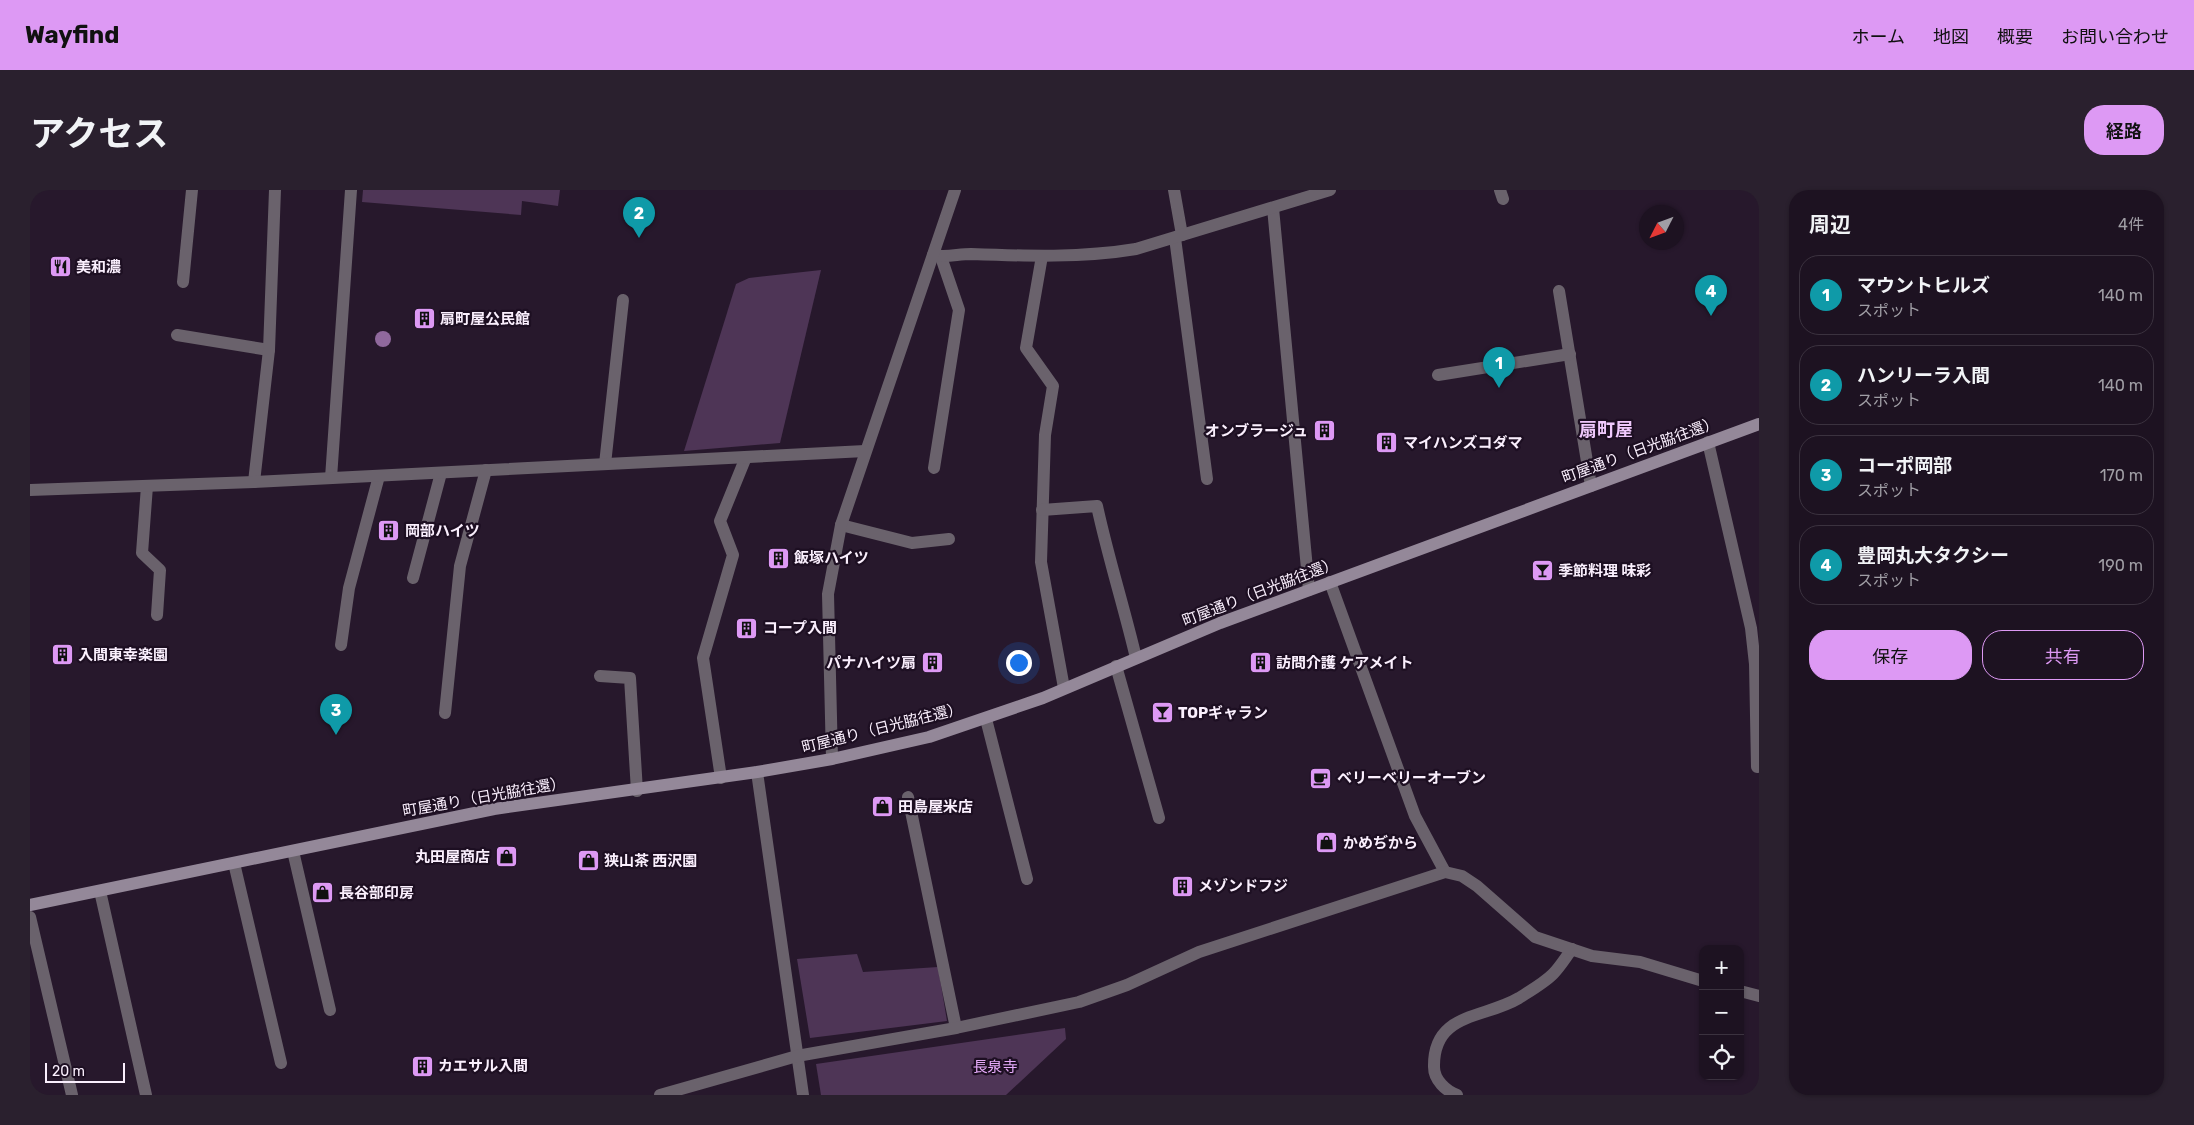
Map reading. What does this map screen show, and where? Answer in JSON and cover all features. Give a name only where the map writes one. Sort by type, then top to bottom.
[{"type":"street","points":[[183,282],[192,190]]},
{"type":"street","points":[[254,482],[269,350],[275,190]]},
{"type":"street","points":[[331,478],[351,190]]},
{"type":"street","points":[[832,759],[828,594],[841,525],[845,518],[865,451],[937,256],[955,190]]},
{"type":"street","points":[[1174,190],[1207,479]]},
{"type":"street","points":[[937,256],[956,254],[1042,256],[1136,249],[1273,208],[1303,194],[1330,190]]},
{"type":"street","points":[[1273,208],[1309,590]]},
{"type":"street","points":[[934,468],[959,310],[937,256]]},
{"type":"street","points":[[1042,256],[1026,348],[1053,386],[1045,436],[1041,562],[1064,688]]},
{"type":"street","points":[[1559,291],[1591,486]]},
{"type":"street","points":[[605,464],[623,300]]},
{"type":"street","points":[[177,335],[269,350]]},
{"type":"street","points":[[1438,375],[1570,354]]},
{"type":"street","name":"町屋通り（日光脇往還）","points":[[30,905],[503,808],[638,791],[757,772],[832,759],[928,737],[986,719],[1043,698],[1220,623],[1759,424]]},
{"type":"street","points":[[1708,442],[1751,628],[1755,664],[1757,766]]},
{"type":"street","points":[[30,490],[254,482],[865,451]]},
{"type":"street","points":[[721,778],[703,658],[733,556],[720,521],[746,457]]},
{"type":"street","points":[[446,714],[460,566],[486,470]]},
{"type":"street","points":[[413,578],[441,472]]},
{"type":"street","points":[[341,645],[349,588],[379,476]]},
{"type":"street","points":[[147,486],[142,552],[160,570],[157,615]]},
{"type":"street","points":[[1042,510],[1097,506],[1110,564],[1119,587],[1136,658]]},
{"type":"street","points":[[841,525],[912,543],[949,539]]},
{"type":"street","points":[[1330,582],[1415,816],[1445,872]]},
{"type":"street","points":[[1116,666],[1159,818]]},
{"type":"street","points":[[600,676],[630,678],[638,791]]},
{"type":"street","points":[[986,719],[1027,879]]},
{"type":"street","points":[[757,772],[804,1095]]},
{"type":"street","points":[[908,797],[956,1028]]},
{"type":"street","points":[[293,851],[330,1010]]},
{"type":"street","points":[[234,863],[281,1062]]},
{"type":"street","points":[[660,1095],[797,1056],[956,1028],[1103,995],[1199,952],[1445,872],[1462,876],[1477,886],[1535,937],[1592,956],[1640,962],[1699,980]]},
{"type":"street","points":[[100,891],[146,1095]]},
{"type":"street","points":[[30,917],[72,1095]]},
{"type":"street","points":[[1457,1095],[1447,1091],[1434,1071],[1439,1039],[1459,1021],[1517,1000],[1553,974],[1572,949]]},
{"type":"street","points":[[1744,992],[1759,996]]},
{"type":"green space","points":[[363,190],[560,190],[558,206],[522,201],[521,215],[362,202]]},
{"type":"green space","points":[[821,270],[780,443],[684,451],[736,284],[749,278]]},
{"type":"green space","name":"長泉寺","points":[[857,954],[863,972],[938,967],[947,1021],[810,1038],[797,959]]},
{"type":"green space","name":"長泉寺","points":[[1065,1028],[1066,1039],[1006,1095],[821,1095],[816,1064]]},
{"type":"place","name":"ハンリーラ入間","points":[[639,238]]},
{"type":"place","name":"美和濃","points":[[60,267]]},
{"type":"place","name":"豊岡丸大タクシー","points":[[1711,316]]},
{"type":"place","name":"扇町屋公民館","points":[[424,319]]},
{"type":"place","name":"マウントヒルズ","points":[[1499,388]]},
{"type":"place","name":"オンブラージュ","points":[[1324,431]]},
{"type":"place","name":"マイハンズコダマ","points":[[1387,443]]},
{"type":"place","name":"岡部ハイツ","points":[[389,531]]},
{"type":"place","name":"飯塚ハイツ","points":[[778,558]]},
{"type":"place","name":"季節料理 味彩","points":[[1542,571]]},
{"type":"place","name":"コープ入間","points":[[747,628]]},
{"type":"place","name":"入間東幸楽園","points":[[62,655]]},
{"type":"place","name":"パナハイツ扇","points":[[932,663]]},
{"type":"place","name":"訪問介護 ケアメイト","points":[[1260,663]]},
{"type":"place","name":"TOPギャラン","points":[[1162,713]]},
{"type":"place","name":"コーポ岡部","points":[[336,735]]},
{"type":"place","name":"ベリーベリーオーブン","points":[[1321,778]]},
{"type":"place","name":"田島屋米店","points":[[882,807]]},
{"type":"place","name":"かめぢから","points":[[1327,843]]},
{"type":"place","name":"丸田屋商店","points":[[506,857]]},
{"type":"place","name":"狭山茶 西沢園","points":[[588,861]]},
{"type":"place","name":"メゾンドフジ","points":[[1182,886]]},
{"type":"place","name":"長谷部印房","points":[[323,893]]},
{"type":"place","name":"カエサル入間","points":[[422,1066]]},
{"type":"district","name":"扇町屋","points":[[1606,430]]}]
